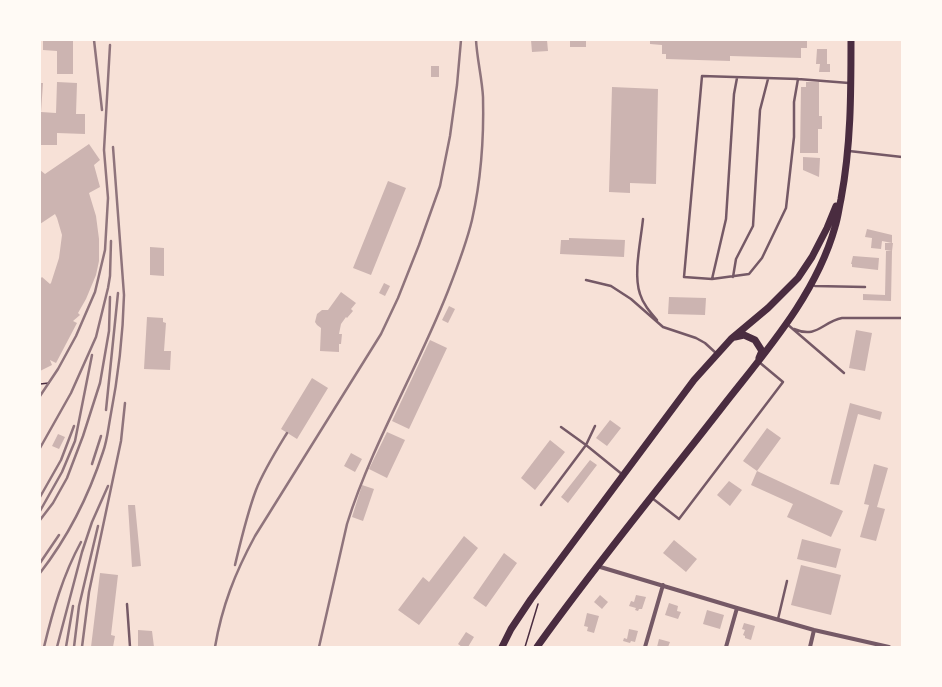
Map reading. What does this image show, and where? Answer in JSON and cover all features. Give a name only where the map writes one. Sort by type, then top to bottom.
[{"type":"main road","points":[[537,647],[597,566],[758,362],[786,323],[810,284],[823,259],[835,227],[848,151],[852,83],[851,40]]},
{"type":"main road","points":[[502,647],[511,629],[531,599],[674,405],[731,339],[768,308],[798,278],[827,228],[842,191]]},
{"type":"main road","points":[[798,278],[810,284]]},
{"type":"main road","points":[[731,339],[744,334],[755,340],[762,351],[758,362]]},
{"type":"street","points":[[597,566],[814,630],[889,647]]},
{"type":"street","points":[[645,647],[663,585]]},
{"type":"street","points":[[726,647],[737,608]]},
{"type":"street","points":[[810,647],[814,630]]},
{"type":"lane","points":[[798,79],[794,102],[794,137],[786,208],[762,258],[749,274],[712,279],[684,277],[702,76],[798,79],[852,83]]},
{"type":"lane","points":[[712,279],[726,219],[734,94],[737,78]]},
{"type":"lane","points":[[733,277],[736,259],[753,226],[760,110],[768,79]]},
{"type":"lane","points":[[848,151],[902,157]]},
{"type":"lane","points":[[643,219],[637,275],[640,293],[646,307],[663,327]]},
{"type":"lane","points":[[586,280],[611,286],[631,299],[663,327],[696,338],[706,343],[717,354]]},
{"type":"lane","points":[[810,284],[815,286],[865,287]]},
{"type":"lane","points":[[794,329],[809,333],[820,329],[834,320],[842,318],[902,318]]},
{"type":"lane","points":[[786,323],[844,373]]},
{"type":"lane","points":[[652,498],[679,518],[783,382],[758,362]]},
{"type":"lane","points":[[540,506],[586,444],[595,426]]},
{"type":"lane","points":[[561,427],[586,444],[623,476]]},
{"type":"lane","points":[[778,620],[787,581]]},
{"type":"lane","points":[[127,604],[130,647]]},
{"type":"path","points":[[40,384],[49,382]]},
{"type":"path","points":[[525,647],[538,604]]},
{"type":"building","points":[[43,40],[73,40],[73,74],[57,74],[57,51],[43,50]]},
{"type":"building","points":[[531,40],[547,40],[548,51],[532,52]]},
{"type":"building","points":[[570,40],[586,40],[586,47],[570,47]]},
{"type":"building","points":[[650,40],[807,40],[807,48],[801,48],[801,58],[730,56],[730,61],[666,59],[666,54],[662,54],[662,45],[650,44]]},
{"type":"building","points":[[817,49],[827,49],[827,64],[830,64],[830,72],[819,72],[820,64],[816,64]]},
{"type":"building","points":[[431,66],[439,66],[439,77],[431,77]]},
{"type":"building","points":[[57,82],[77,83],[76,114],[85,114],[85,134],[57,133],[57,145],[40,145],[40,83],[43,83],[41,112],[56,113]]},
{"type":"building","points":[[806,82],[819,82],[819,116],[822,116],[822,129],[818,129],[818,153],[800,153],[801,87],[806,87]]},
{"type":"building","points":[[612,87],[658,89],[656,184],[630,183],[630,193],[609,192]]},
{"type":"building","points":[[89,144],[100,160],[94,165],[100,187],[89,193],[96,216],[99,239],[99,261],[96,275],[86,299],[78,313],[80,315],[73,321],[77,323],[56,363],[50,360],[52,365],[40,371],[40,279],[42,277],[50,284],[51,283],[59,258],[62,235],[55,214],[40,224],[40,170],[45,174]]},
{"type":"building","points":[[803,157],[820,158],[819,177],[803,170]]},
{"type":"building","points":[[388,181],[406,188],[371,275],[353,268]]},
{"type":"building","points":[[867,229],[892,235],[892,243],[882,241],[881,249],[871,248],[872,238],[865,237]]},
{"type":"building","points":[[569,238],[625,240],[624,257],[560,254],[561,240],[569,240]]},
{"type":"building","points":[[885,243],[893,243],[892,251],[885,250]]},
{"type":"building","points":[[150,247],[164,248],[164,276],[150,275]]},
{"type":"building","points":[[886,251],[892,251],[891,301],[863,300],[863,294],[885,295]]},
{"type":"building","points":[[853,256],[879,258],[878,270],[852,267],[851,264]]},
{"type":"building","points":[[384,283],[390,286],[385,296],[379,293]]},
{"type":"building","points":[[341,292],[356,303],[351,309],[353,311],[341,324],[339,334],[342,334],[341,344],[339,344],[339,352],[320,351],[321,328],[315,322],[317,314],[322,310],[328,310]]},
{"type":"building","points":[[669,297],[706,298],[705,315],[668,314]]},
{"type":"building","points":[[449,306],[455,309],[448,323],[442,320]]},
{"type":"building","points":[[147,317],[163,318],[163,322],[166,323],[164,351],[171,351],[170,370],[144,369]]},
{"type":"building","points":[[856,330],[872,333],[865,371],[849,368]]},
{"type":"building","points":[[430,340],[447,348],[409,429],[392,421]]},
{"type":"building","points":[[312,378],[328,388],[297,439],[281,429]]},
{"type":"building","points":[[850,403],[882,412],[880,420],[858,414],[839,485],[830,484]]},
{"type":"building","points":[[610,420],[621,428],[607,446],[596,438]]},
{"type":"building","points":[[767,428],[781,438],[757,471],[743,461]]},
{"type":"building","points":[[387,432],[405,440],[387,478],[369,469]]},
{"type":"building","points":[[58,434],[65,437],[59,449],[52,446]]},
{"type":"building","points":[[550,440],[565,452],[535,490],[521,478]]},
{"type":"building","points":[[351,453],[362,459],[355,472],[344,466]]},
{"type":"building","points":[[590,460],[597,465],[568,503],[561,497]]},
{"type":"building","points":[[874,464],[888,468],[877,507],[885,509],[876,541],[860,537],[869,505],[864,504]]},
{"type":"building","points":[[757,471],[843,511],[831,537],[787,517],[793,504],[751,485]]},
{"type":"building","points":[[729,481],[742,490],[730,506],[717,495]]},
{"type":"building","points":[[362,485],[374,489],[363,521],[352,517]]},
{"type":"building","points":[[128,505],[135,505],[141,566],[132,567]]},
{"type":"building","points":[[464,536],[478,548],[419,625],[398,610],[423,577],[429,582]]},
{"type":"building","points":[[802,539],[841,549],[836,568],[797,559]]},
{"type":"building","points":[[674,540],[697,559],[686,572],[663,553]]},
{"type":"building","points":[[504,553],[517,563],[486,607],[473,598]]},
{"type":"building","points":[[801,565],[841,575],[831,615],[791,605]]},
{"type":"building","points":[[100,573],[118,575],[111,635],[115,636],[113,647],[91,647]]},
{"type":"building","points":[[600,595],[608,602],[602,609],[594,602]]},
{"type":"building","points":[[636,595],[646,597],[642,609],[639,609],[638,611],[635,610],[636,608],[629,606],[631,601],[634,602]]},
{"type":"building","points":[[669,603],[678,606],[677,611],[681,612],[678,619],[665,615]]},
{"type":"building","points":[[707,610],[724,615],[720,629],[703,624]]},
{"type":"building","points":[[587,613],[599,616],[594,633],[587,631],[588,627],[584,626]]},
{"type":"building","points":[[744,623],[755,626],[751,640],[745,638],[743,635],[745,630],[742,629]]},
{"type":"building","points":[[629,629],[638,631],[635,642],[631,641],[630,643],[623,641],[624,638],[627,639]]},
{"type":"building","points":[[138,630],[152,631],[154,647],[138,646]]},
{"type":"building","points":[[466,632],[474,637],[468,647],[462,647],[458,644]]},
{"type":"building","points":[[659,639],[670,642],[668,647],[657,647]]},
{"type":"railway","points":[[94,40],[102,110]]},
{"type":"railway","points":[[215,647],[221,618],[230,590],[241,563],[255,536],[381,334],[398,298],[440,186],[450,136],[461,40]]},
{"type":"railway","points":[[319,647],[347,524],[357,494],[382,436],[436,320],[458,265],[470,229],[480,174],[483,127],[483,97],[476,40]]},
{"type":"railway","points":[[40,396],[58,369],[76,336],[95,292],[105,250],[108,198],[104,150],[110,45]]},
{"type":"railway","points":[[40,573],[69,530],[91,484],[106,444],[113,404],[118,373],[124,295],[113,147]]},
{"type":"railway","points":[[40,448],[71,393],[96,337],[110,276],[111,241]]},
{"type":"railway","points":[[106,410],[118,293]]},
{"type":"railway","points":[[40,520],[53,503],[67,478],[83,436],[100,383],[109,331],[110,297]]},
{"type":"railway","points":[[40,511],[62,472],[75,441],[92,355]]},
{"type":"railway","points":[[82,647],[89,592],[121,441],[125,403]]},
{"type":"railway","points":[[40,497],[61,460],[74,426]]},
{"type":"railway","points":[[235,565],[256,490],[266,468],[287,433]]},
{"type":"railway","points":[[92,464],[101,436]]},
{"type":"railway","points":[[57,647],[82,552],[92,522],[108,486]]},
{"type":"railway","points":[[74,647],[79,606],[98,526]]},
{"type":"railway","points":[[40,563],[59,535]]},
{"type":"railway","points":[[44,647],[59,593],[81,542]]},
{"type":"railway","points":[[66,647],[73,606]]}]
